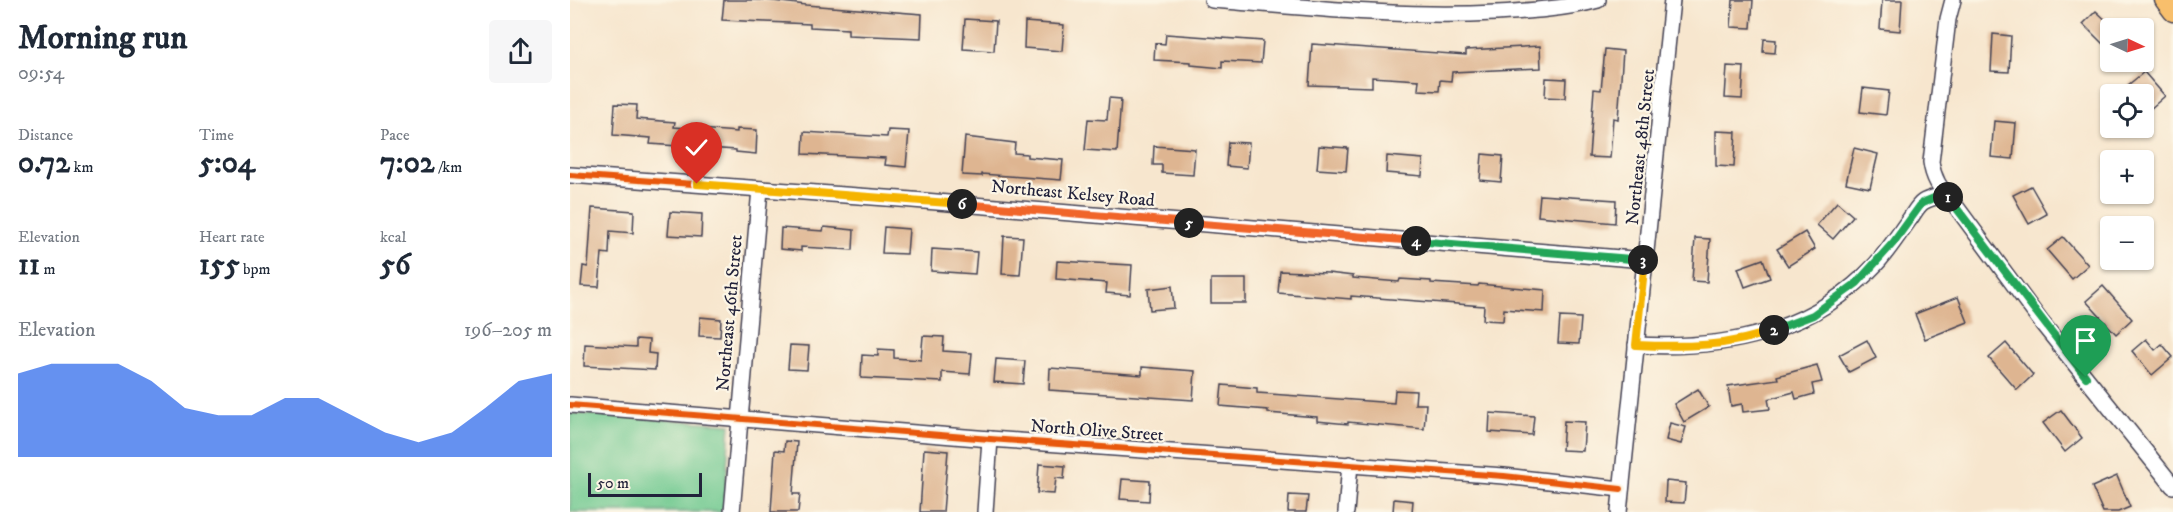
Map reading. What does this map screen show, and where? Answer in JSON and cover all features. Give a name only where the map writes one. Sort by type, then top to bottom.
[{"type":"main road","points":[[2164,0],[2173,12]]},
{"type":"street","points":[[1212,0],[1403,14],[1463,7],[1518,12],[1591,1]]},
{"type":"street","name":"Northeast 48th Street","points":[[1619,512],[1672,0]]},
{"type":"street","points":[[1953,0],[1948,19],[1931,162],[1936,182],[2042,323],[2173,486]]},
{"type":"street","name":"Northeast Kelsey Road","points":[[570,175],[1645,260]]},
{"type":"street","name":"Northeast 46th Street","points":[[732,512],[760,189]]},
{"type":"street","points":[[1636,345],[1670,347],[1737,340],[1813,315],[1857,283],[1876,264],[1922,203],[1944,194]]},
{"type":"street","name":"North Olive Street","points":[[570,405],[990,439],[1504,476],[1621,489]]},
{"type":"street","points":[[985,512],[990,439]]},
{"type":"street","points":[[1346,512],[1350,464]]},
{"type":"green space","points":[[570,413],[730,424],[724,512],[570,512]]},
{"type":"building","points":[[724,0],[765,0],[922,14],[921,38],[848,35],[848,29],[810,27],[810,24],[722,20]]},
{"type":"building","points":[[1733,0],[1753,0],[1751,28],[1731,27]]},
{"type":"building","points":[[1882,0],[1902,0],[1900,31],[1880,29]]},
{"type":"building","points":[[2096,11],[2104,18],[2100,18],[2100,41],[2083,24]]},
{"type":"building","points":[[965,19],[996,21],[994,51],[963,49]]},
{"type":"building","points":[[1025,22],[1064,25],[1062,51],[1024,48]]},
{"type":"building","points":[[1166,34],[1263,41],[1261,63],[1222,61],[1222,68],[1191,65],[1191,62],[1154,60],[1155,43],[1165,44]]},
{"type":"building","points":[[1993,34],[2011,36],[2009,72],[1991,71]]},
{"type":"building","points":[[1764,39],[1776,40],[1775,53],[1763,52]]},
{"type":"building","points":[[1312,44],[1466,55],[1466,50],[1540,46],[1541,68],[1452,72],[1451,81],[1440,80],[1439,91],[1418,90],[1419,80],[1372,77],[1372,87],[1309,85]]},
{"type":"building","points":[[1605,49],[1623,51],[1618,119],[1613,118],[1610,158],[1589,157],[1594,89],[1601,90]]},
{"type":"building","points":[[1727,66],[1744,67],[1742,99],[1725,98]]},
{"type":"building","points":[[2144,72],[2165,96],[2154,106],[2154,84],[2129,84]]},
{"type":"building","points":[[1546,78],[1566,79],[1565,98],[1545,97]]},
{"type":"building","points":[[1863,88],[1889,91],[1886,115],[1860,112]]},
{"type":"building","points":[[1109,98],[1121,99],[1117,152],[1085,150],[1088,119],[1107,120]]},
{"type":"building","points":[[615,104],[637,105],[636,119],[675,122],[674,127],[737,132],[737,129],[757,130],[756,154],[736,152],[736,150],[650,144],[651,138],[613,135]]},
{"type":"building","points":[[1994,121],[2016,123],[2013,159],[1991,157]]},
{"type":"building","points":[[888,130],[909,131],[906,167],[885,165],[886,158],[803,154],[804,132],[887,137]]},
{"type":"building","points":[[1716,131],[1736,132],[1734,167],[1716,166]]},
{"type":"building","points":[[965,137],[1015,143],[1014,153],[1027,154],[1027,157],[1063,160],[1061,180],[982,174],[982,176],[962,175]]},
{"type":"building","points":[[1228,142],[1249,143],[1247,168],[1226,166]]},
{"type":"building","points":[[1154,146],[1195,149],[1193,175],[1162,173],[1162,165],[1153,165]]},
{"type":"building","points":[[1319,146],[1348,148],[1346,171],[1317,169]]},
{"type":"building","points":[[1854,148],[1878,154],[1870,188],[1846,183]]},
{"type":"building","points":[[1482,154],[1503,156],[1501,182],[1480,180]]},
{"type":"building","points":[[1387,156],[1423,159],[1422,176],[1386,173]]},
{"type":"building","points":[[2031,186],[2047,214],[2029,224],[2013,195]]},
{"type":"building","points":[[1540,195],[1616,200],[1615,223],[1538,216]]},
{"type":"building","points":[[1837,202],[1853,216],[1833,239],[1817,225]]},
{"type":"building","points":[[592,208],[634,211],[633,233],[610,231],[609,254],[602,253],[599,287],[581,286],[583,266],[588,267]]},
{"type":"building","points":[[670,212],[702,214],[701,237],[668,235]]},
{"type":"building","points":[[824,227],[854,230],[853,250],[801,247],[801,251],[780,249],[781,228],[823,231]]},
{"type":"building","points":[[884,227],[909,229],[907,254],[882,253]]},
{"type":"building","points":[[1805,232],[1815,249],[1788,266],[1777,249]]},
{"type":"building","points":[[1004,236],[1023,237],[1020,275],[1002,274]]},
{"type":"building","points":[[2063,237],[2088,265],[2072,279],[2047,250]]},
{"type":"building","points":[[1695,238],[1710,239],[1707,282],[1692,281]]},
{"type":"building","points":[[932,249],[977,252],[975,274],[931,271]]},
{"type":"building","points":[[1763,259],[1770,278],[1745,287],[1738,268]]},
{"type":"building","points":[[1057,261],[1132,265],[1130,295],[1106,293],[1107,283],[1056,279]]},
{"type":"building","points":[[1280,271],[1328,273],[1353,276],[1353,278],[1399,282],[1400,279],[1545,290],[1544,312],[1504,309],[1503,321],[1483,320],[1484,306],[1278,293]]},
{"type":"building","points":[[1211,279],[1246,279],[1246,303],[1211,303]]},
{"type":"building","points":[[1172,286],[1174,308],[1150,310],[1148,289]]},
{"type":"building","points":[[2103,286],[2132,319],[2116,334],[2086,301]]},
{"type":"building","points":[[1958,297],[1968,322],[1925,339],[1915,314]]},
{"type":"building","points":[[700,317],[721,319],[720,337],[699,336]]},
{"type":"building","points":[[1560,317],[1581,318],[1579,344],[1558,343]]},
{"type":"building","points":[[923,336],[944,337],[943,351],[972,353],[970,374],[942,372],[942,382],[861,378],[862,355],[878,356],[878,349],[894,350],[894,358],[921,360]]},
{"type":"building","points":[[636,339],[649,340],[648,353],[656,354],[655,370],[584,366],[585,344],[636,347]]},
{"type":"building","points":[[2146,339],[2155,350],[2162,344],[2173,357],[2152,375],[2132,351]]},
{"type":"building","points":[[1867,340],[1876,358],[1849,372],[1839,355]]},
{"type":"building","points":[[2006,343],[2033,375],[2017,390],[1989,358]]},
{"type":"building","points":[[790,345],[809,346],[807,370],[788,369]]},
{"type":"building","points":[[996,359],[1025,361],[1023,384],[994,382]]},
{"type":"building","points":[[1817,365],[1822,382],[1812,384],[1814,394],[1796,399],[1794,392],[1768,399],[1770,409],[1743,412],[1742,404],[1731,406],[1728,386],[1778,379],[1777,376]]},
{"type":"building","points":[[1142,367],[1195,371],[1193,400],[1049,390],[1050,368],[1142,375]]},
{"type":"building","points":[[1222,385],[1257,388],[1257,393],[1394,403],[1395,390],[1416,391],[1415,404],[1426,404],[1424,429],[1317,421],[1317,417],[1220,406]]},
{"type":"building","points":[[1698,389],[1709,407],[1684,422],[1674,404]]},
{"type":"building","points":[[2061,410],[2082,438],[2065,452],[2043,423]]},
{"type":"building","points":[[1490,413],[1534,416],[1532,435],[1489,432]]},
{"type":"building","points":[[1564,421],[1585,422],[1583,451],[1562,450]]},
{"type":"building","points":[[1670,423],[1686,427],[1681,444],[1666,440]]},
{"type":"building","points":[[785,441],[797,442],[793,494],[800,494],[798,512],[771,512],[775,450],[784,451]]},
{"type":"building","points":[[924,449],[948,451],[943,512],[920,512]]},
{"type":"building","points":[[1039,464],[1065,466],[1064,479],[1056,478],[1054,494],[1037,493]]},
{"type":"building","points":[[2117,476],[2130,507],[2118,512],[2103,512],[2092,487]]},
{"type":"building","points":[[1122,479],[1150,481],[1149,501],[1120,499]]},
{"type":"building","points":[[1666,481],[1686,483],[1684,503],[1665,502]]},
{"type":"building","points":[[1289,495],[1308,496],[1306,512],[1288,512]]},
{"type":"building","points":[[1394,499],[1413,501],[1412,512],[1393,512]]},
{"type":"cycle path","points":[[570,175],[900,199],[1645,260]]},
{"type":"cycle path","points":[[570,405],[990,439],[1504,476],[1621,489]]},
{"type":"route","points":[[697,184],[1645,260],[1636,345],[1670,347],[1737,340],[1813,315],[1857,283],[1876,264],[1922,203],[1944,194],[1952,201],[2042,323],[2086,377]]}]
